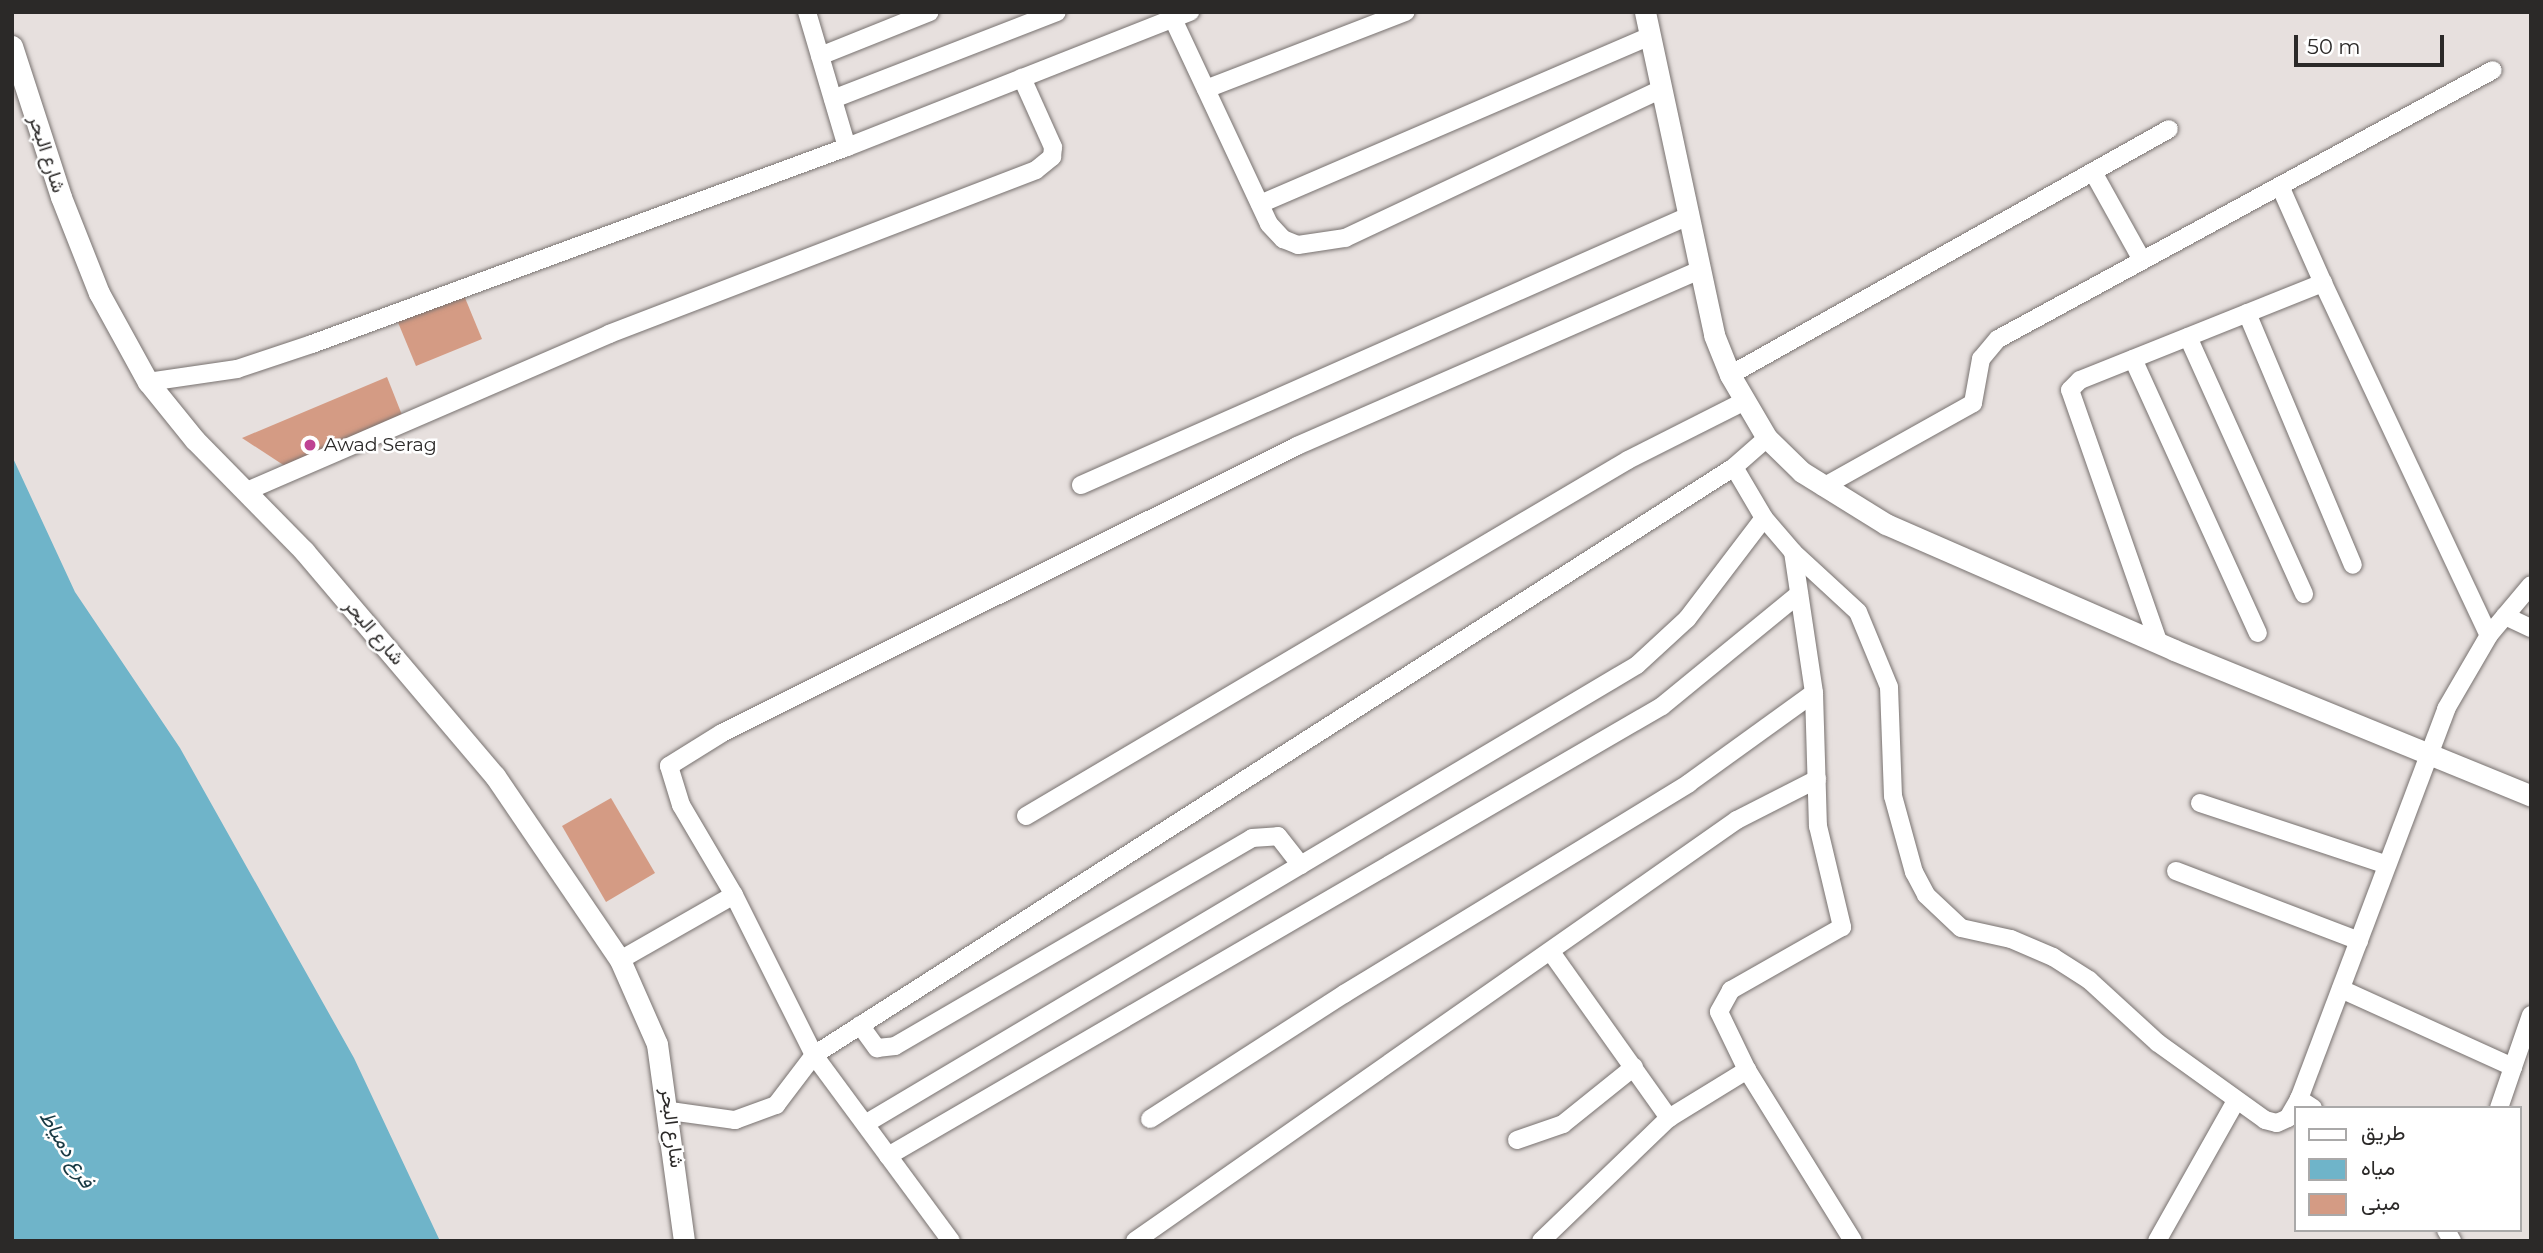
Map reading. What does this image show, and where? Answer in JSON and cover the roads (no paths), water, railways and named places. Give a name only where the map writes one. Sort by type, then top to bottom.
[{"type":"street","points":[[807,12],[847,147]]},
{"type":"street","points":[[820,56],[930,12]]},
{"type":"street","points":[[833,99],[1057,12]]},
{"type":"street","points":[[1206,89],[1406,12]]},
{"type":"street","points":[[1645,12],[1698,271],[1730,375],[1767,438],[1823,487],[1886,524],[2160,644],[2531,796]]},
{"type":"street","points":[[148,382],[264,361],[847,147],[1181,15],[1206,89],[1260,204],[1283,239],[1298,245],[1345,237],[1660,90]]},
{"type":"street","points":[[1260,204],[1650,36]]},
{"type":"street","name":"شارع البحر","points":[[12,46],[61,197],[99,293],[148,382],[172,414],[247,491],[495,776],[620,960],[657,1044],[670,1111],[684,1241]]},
{"type":"street","points":[[1823,487],[1973,403],[1981,359],[1998,338],[2493,70]]},
{"type":"street","points":[[247,491],[609,334],[1036,170],[1052,157],[1054,147],[1022,78]]},
{"type":"street","points":[[1730,375],[2169,129]]},
{"type":"street","points":[[2093,172],[2142,260]]},
{"type":"street","points":[[2280,187],[2489,635]]},
{"type":"street","points":[[1081,485],[1686,217]]},
{"type":"street","points":[[951,1241],[814,1055],[734,895],[672,786],[667,773],[677,758],[1297,446],[1698,271]]},
{"type":"street","points":[[2160,644],[2071,397],[2073,385],[2323,283]]},
{"type":"street","points":[[2247,313],[2353,565]]},
{"type":"street","points":[[2188,337],[2304,594]]},
{"type":"street","points":[[2133,359],[2258,633]]},
{"type":"street","points":[[1026,816],[1628,460],[1745,401]]},
{"type":"street","points":[[670,1111],[716,1120],[756,1115],[776,1105],[814,1055],[1734,467],[1767,438]]},
{"type":"street","points":[[1734,467],[1764,518],[1793,552],[1858,612],[1880,664],[1892,713],[1893,796],[1913,872],[1926,895],[1961,929],[2011,939],[2053,957],[2089,980],[2158,1043],[2236,1101],[2277,1123],[2294,1113]]},
{"type":"street","points":[[865,1124],[1637,665],[1687,619],[1764,518]]},
{"type":"street","points":[[1793,552],[1814,694],[1818,826],[1842,928],[1731,990],[1722,1001],[1721,1024],[1746,1070],[1853,1241]]},
{"type":"street","points":[[2306,1103],[2341,989],[2446,709],[2489,635],[2531,585]]},
{"type":"street","points":[[888,1156],[1662,706],[1799,594]]},
{"type":"street","points":[[2505,616],[2531,628]]},
{"type":"street","points":[[1150,1119],[1344,994],[1689,783],[1814,694]]},
{"type":"street","points":[[1135,1241],[1737,820],[1816,779]]},
{"type":"street","points":[[2200,803],[2387,865]]},
{"type":"street","points":[[860,1025],[877,1048],[895,1046],[1252,838],[1278,836],[1301,865]]},
{"type":"street","points":[[2176,871],[2358,942]]},
{"type":"street","points":[[620,960],[734,895]]},
{"type":"street","points":[[1551,952],[1670,1118]]},
{"type":"street","points":[[2341,989],[2513,1067]]},
{"type":"street","points":[[2500,1106],[2531,1015]]},
{"type":"street","points":[[1517,1140],[1563,1124],[1634,1067]]},
{"type":"street","points":[[1541,1241],[1670,1118],[1746,1070]]},
{"type":"street","points":[[2157,1241],[2236,1101]]},
{"type":"water","name":"فرع دمياط","points":[[12,456],[75,592],[180,748],[354,1058],[440,1241],[12,1241]]},
{"type":"place","name":"Awad Serag","points":[[310,445]]}]
